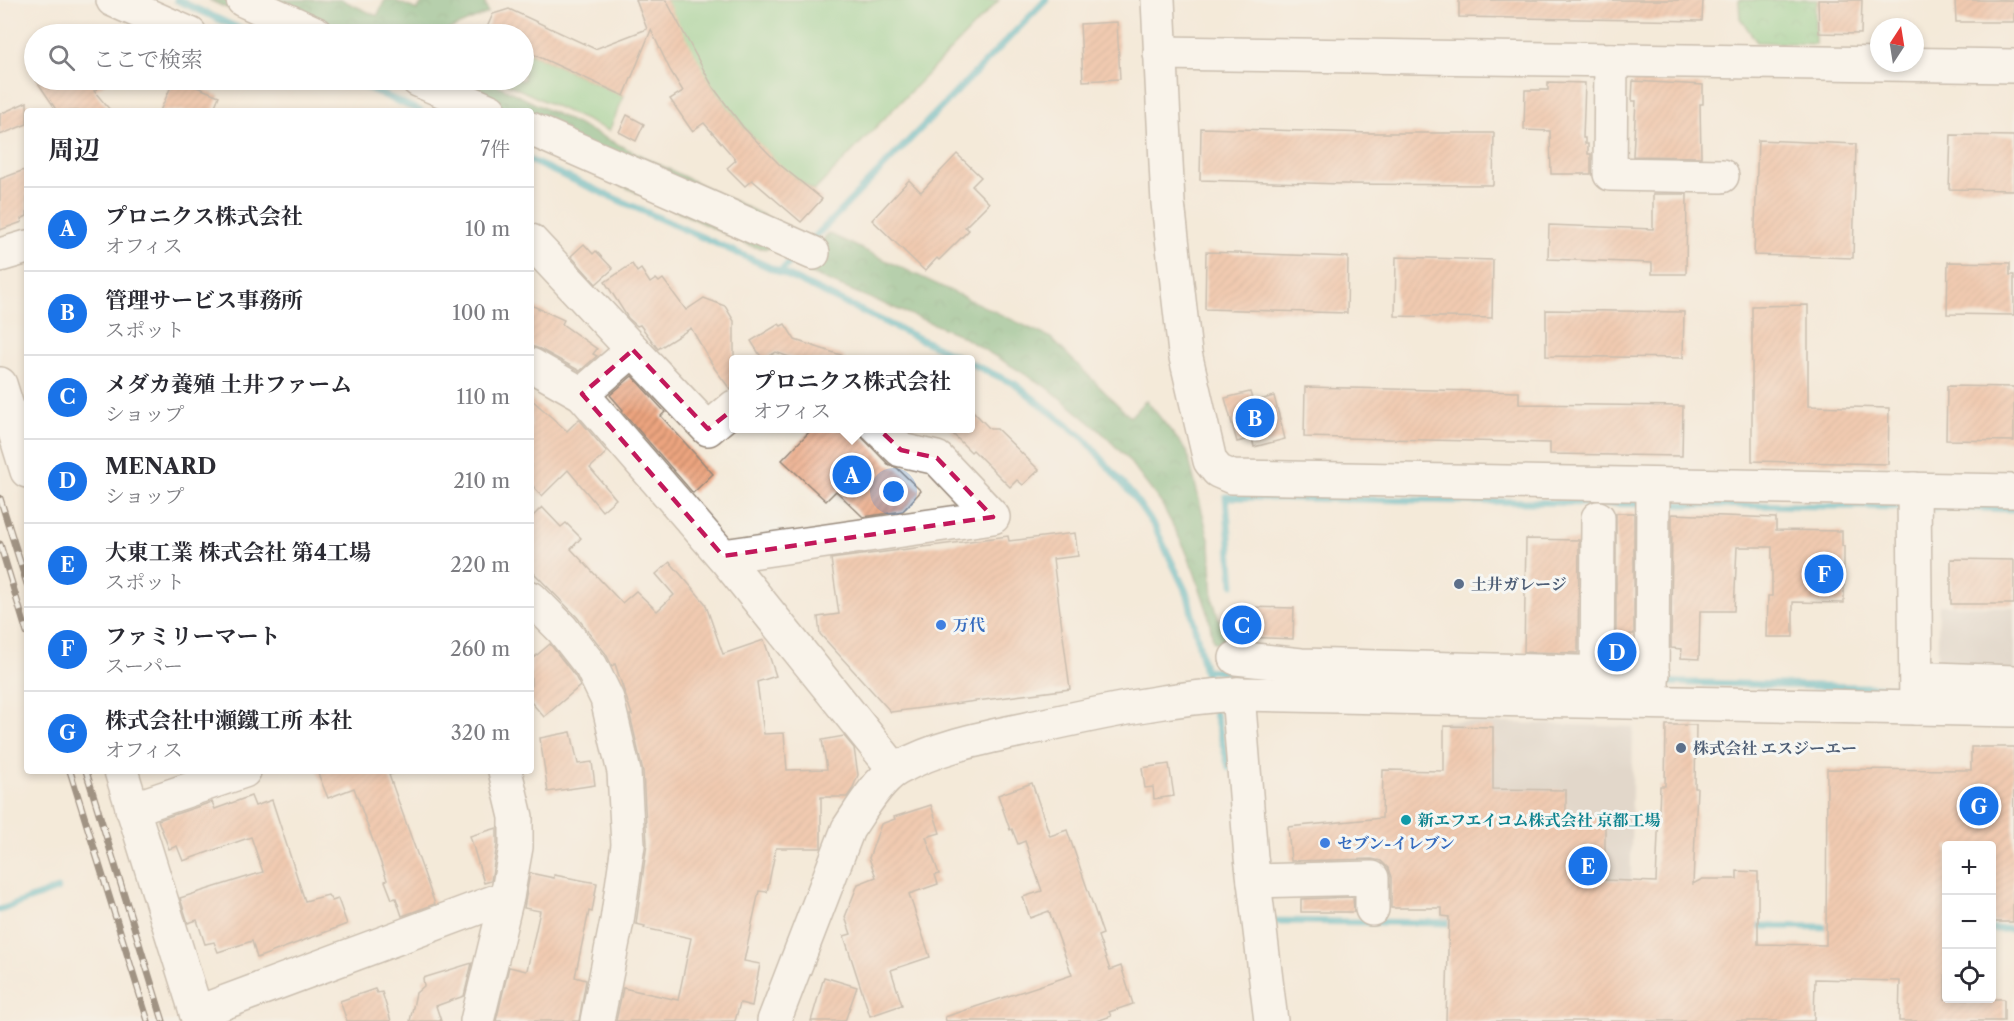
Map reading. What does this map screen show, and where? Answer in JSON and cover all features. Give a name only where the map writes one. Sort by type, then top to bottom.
[{"type":"street","points":[[113,0],[167,24]]},
{"type":"street","points":[[243,0],[295,24]]},
{"type":"street","points":[[1158,0],[1168,203],[1185,353],[1210,461],[1218,471],[1232,477],[1653,498],[1914,501],[2014,492]]},
{"type":"street","points":[[1160,53],[2014,66]]},
{"type":"street","points":[[1611,60],[1611,174],[1722,176]]},
{"type":"street","points":[[441,90],[483,108]]},
{"type":"street","points":[[534,130],[813,253]]},
{"type":"street","points":[[534,244],[708,429],[729,411]]},
{"type":"street","points":[[0,255],[24,248]]},
{"type":"street","points":[[582,394],[633,350]]},
{"type":"street","points":[[534,366],[582,394],[723,556],[895,770]]},
{"type":"street","points":[[0,384],[24,461]]},
{"type":"street","points":[[723,556],[993,517],[937,458],[902,450],[883,433]]},
{"type":"street","points":[[1653,498],[1653,688]]},
{"type":"street","points":[[1914,501],[1921,691]]},
{"type":"street","points":[[1597,684],[1598,518]]},
{"type":"street","points":[[534,601],[562,629],[591,666],[608,699],[624,772],[628,845],[617,921],[597,1021]]},
{"type":"street","points":[[1236,658],[1300,665],[1653,688],[1921,691],[2014,682]]},
{"type":"street","points":[[774,1021],[848,829],[867,800],[895,770],[952,745],[1129,707],[1220,695],[1597,684]]},
{"type":"street","points":[[1921,691],[2014,710]]},
{"type":"street","points":[[1220,695],[1268,890],[1271,1021]]},
{"type":"street","points":[[122,774],[197,1017],[507,897]]},
{"type":"street","points":[[132,809],[235,774]]},
{"type":"street","points":[[477,1021],[507,897],[516,847],[516,817],[506,774]]},
{"type":"street","points":[[1268,890],[1371,879],[1372,909]]},
{"type":"highlighted area","points":[[633,350],[708,429],[771,380],[791,377],[846,398],[901,450],[937,458],[993,517],[736,554],[723,556],[582,394]]},
{"type":"shaded area","points":[[1939,605],[2014,607],[2014,687],[1937,671]]},
{"type":"shaded area","points":[[1444,721],[1633,727],[1630,919],[1441,920]]},
{"type":"green space","points":[[209,0],[342,0],[377,16],[385,0],[394,0],[417,10],[425,0],[484,0],[488,13],[462,24],[261,24]]},
{"type":"green space","points":[[666,0],[999,0],[814,191],[777,163],[743,127],[700,66]]},
{"type":"green space","points":[[1739,0],[1818,0],[1815,10],[1815,44],[1757,42],[1740,18]]},
{"type":"green space","points":[[534,55],[624,96],[609,131],[521,90],[534,90]]},
{"type":"green space","points":[[414,90],[507,90],[793,230],[779,244],[770,248],[751,246],[534,144],[534,108],[454,108]]},
{"type":"green space","points":[[828,233],[1051,338],[1130,417],[1146,400],[1187,451],[1210,543],[1213,600],[1226,641],[1218,644],[1213,641],[1208,613],[1185,549],[1161,503],[1126,457],[1099,430],[1048,388],[958,334],[808,273],[806,263]]},
{"type":"building","points":[[636,0],[666,0],[713,87],[743,127],[779,164],[822,199],[801,222],[752,180],[745,186],[727,168],[736,160],[704,123],[692,131],[670,99],[683,91],[651,30],[624,96],[534,55],[534,24],[488,24],[493,14],[509,9],[595,49],[647,29]]},
{"type":"building","points":[[1459,0],[1703,0],[1702,21],[1459,17]]},
{"type":"building","points":[[1818,0],[1862,0],[1861,34],[1819,33]]},
{"type":"building","points":[[1955,0],[2014,0],[2014,22],[1956,22]]},
{"type":"building","points":[[1117,22],[1120,79],[1083,81],[1080,24]]},
{"type":"building","points":[[1633,81],[1703,85],[1703,104],[1700,104],[1701,157],[1633,156],[1636,101],[1632,101]]},
{"type":"building","points":[[1548,82],[1585,83],[1583,138],[1585,138],[1585,144],[1588,144],[1588,154],[1591,154],[1591,174],[1551,174],[1550,131],[1524,130],[1525,90],[1548,90]]},
{"type":"building","points":[[43,90],[95,90],[108,108],[55,108]]},
{"type":"building","points":[[169,90],[204,90],[219,96],[214,108],[161,108]]},
{"type":"building","points":[[27,102],[27,108],[24,108],[24,125],[0,135],[0,114]]},
{"type":"building","points":[[627,115],[644,124],[636,141],[619,132]]},
{"type":"building","points":[[1201,128],[1370,133],[1494,133],[1493,185],[1200,180]]},
{"type":"building","points":[[1951,135],[2014,136],[2014,190],[1949,189]]},
{"type":"building","points":[[1758,140],[1856,144],[1853,258],[1754,255]]},
{"type":"building","points":[[957,154],[981,177],[972,186],[989,203],[965,227],[969,230],[925,271],[872,220],[909,180],[921,192]]},
{"type":"building","points":[[24,170],[24,218],[21,219],[22,222],[0,230],[0,179]]},
{"type":"building","points":[[1653,194],[1687,194],[1686,274],[1652,274],[1652,263],[1548,259],[1549,225],[1653,229]]},
{"type":"building","points":[[584,244],[593,254],[596,251],[613,269],[596,284],[571,256]]},
{"type":"building","points":[[1206,252],[1348,257],[1347,313],[1205,309]]},
{"type":"building","points":[[1396,257],[1493,260],[1492,318],[1395,316]]},
{"type":"building","points":[[1948,262],[2010,263],[2010,275],[2014,275],[2014,315],[1947,314]]},
{"type":"building","points":[[632,264],[637,272],[641,269],[650,283],[656,279],[659,282],[663,279],[686,310],[704,298],[725,306],[734,321],[734,355],[729,355],[729,388],[691,328],[658,349],[640,325],[637,326],[628,318],[605,282]]},
{"type":"building","points":[[1808,305],[1808,406],[1889,408],[1888,464],[1752,461],[1752,306]]},
{"type":"building","points":[[534,306],[564,320],[562,324],[597,349],[593,354],[597,356],[580,371],[534,347]]},
{"type":"building","points":[[1546,310],[1684,312],[1683,358],[1546,356]]},
{"type":"building","points":[[779,324],[781,326],[785,324],[795,340],[841,355],[784,355],[776,352],[771,355],[760,355],[751,341]]},
{"type":"building","points":[[632,376],[665,412],[661,416],[713,474],[693,493],[610,395]]},
{"type":"building","points":[[1947,386],[2014,387],[2014,441],[1946,440]]},
{"type":"building","points":[[1305,387],[1519,392],[1519,404],[1683,406],[1682,456],[1550,454],[1550,443],[1304,437]]},
{"type":"building","points":[[1250,392],[1253,402],[1274,396],[1285,439],[1254,447],[1252,438],[1237,442],[1225,398]]},
{"type":"building","points":[[534,402],[567,431],[579,419],[607,452],[590,468],[616,499],[602,511],[568,470],[542,496],[534,487]]},
{"type":"building","points":[[975,413],[990,429],[997,429],[1039,470],[1023,485],[1017,480],[1010,487],[973,450],[971,452],[952,433],[975,433]]},
{"type":"building","points":[[808,433],[858,433],[888,464],[897,468],[921,491],[903,511],[863,517],[836,491],[826,501],[782,460]]},
{"type":"building","points":[[542,507],[561,527],[566,523],[581,538],[571,549],[622,603],[636,591],[657,611],[674,595],[656,574],[670,562],[705,603],[723,654],[764,640],[776,676],[757,682],[764,734],[784,733],[787,770],[827,769],[822,740],[844,736],[854,748],[858,775],[852,790],[847,797],[821,797],[821,848],[776,848],[767,892],[759,891],[744,961],[760,964],[752,1006],[740,1003],[735,1021],[616,1021],[623,988],[678,1000],[691,938],[644,928],[645,926],[636,924],[647,844],[643,771],[630,715],[632,715],[615,664],[612,666],[606,654],[577,617],[534,573],[534,515]]},
{"type":"building","points":[[1616,513],[1634,513],[1634,634],[1630,634],[1630,655],[1616,654]]},
{"type":"building","points":[[1672,514],[1776,518],[1776,530],[1842,531],[1844,603],[1793,602],[1793,637],[1767,637],[1768,596],[1772,596],[1772,547],[1737,547],[1734,611],[1700,611],[1699,659],[1681,658],[1682,649],[1671,648]]},
{"type":"building","name":"万代","points":[[1075,533],[1078,556],[1053,559],[1070,689],[891,712],[820,634],[818,617],[839,614],[831,559],[1008,536],[1009,541]]},
{"type":"building","points":[[1526,539],[1579,540],[1578,653],[1524,652]]},
{"type":"building","points":[[1951,559],[2014,560],[2014,604],[1951,604]]},
{"type":"building","points":[[1247,607],[1294,608],[1293,639],[1246,637]]},
{"type":"building","points":[[550,644],[580,686],[544,717],[534,705],[534,657]]},
{"type":"building","points":[[1666,725],[1696,725],[1695,788],[1697,788],[1693,884],[1702,879],[1737,879],[1737,871],[1758,872],[1758,944],[1826,945],[1827,769],[1971,770],[1971,747],[2014,747],[2013,922],[1996,922],[1996,841],[1942,841],[1942,1003],[1996,1003],[1996,999],[2004,999],[2004,1021],[1899,1021],[1900,981],[1815,979],[1814,1021],[1446,1021],[1449,917],[1442,916],[1442,908],[1391,908],[1391,877],[1388,868],[1381,861],[1372,859],[1291,861],[1288,827],[1382,818],[1383,770],[1444,771],[1444,726],[1493,727],[1493,789],[1566,790],[1566,816],[1605,816],[1605,880],[1656,882],[1660,786],[1665,786]]},
{"type":"building","points":[[571,732],[578,764],[592,762],[595,785],[548,792],[540,738]]},
{"type":"building","points":[[1169,764],[1174,796],[1154,799],[1153,787],[1145,788],[1142,768]]},
{"type":"building","points":[[318,774],[392,774],[389,775],[435,904],[402,916],[396,898],[392,899],[385,881],[387,880],[354,788],[328,798]]},
{"type":"building","points":[[1032,783],[1050,836],[1067,830],[1103,934],[1098,936],[1110,970],[1121,966],[1133,1004],[1109,1012],[1111,1016],[1097,1021],[946,1021],[945,1017],[1072,975],[1049,911],[1030,918],[1023,897],[1042,891],[1025,841],[1018,844],[1012,829],[1010,830],[998,795]]},
{"type":"building","points":[[251,796],[255,806],[272,800],[305,901],[328,895],[332,901],[338,899],[347,924],[257,958],[252,941],[218,952],[214,942],[205,944],[197,920],[188,923],[180,898],[263,872],[251,837],[183,861],[177,846],[169,849],[158,820],[212,802],[215,809]]},
{"type":"building","points":[[931,805],[940,833],[926,837],[939,874],[935,875],[938,884],[909,894],[930,957],[891,970],[902,1005],[870,1016],[844,936],[851,934],[845,917],[858,884],[876,877],[869,858],[881,824],[895,819],[894,817]]},
{"type":"building","points":[[497,828],[497,845],[491,881],[484,883],[470,836]]},
{"type":"building","points":[[530,873],[597,883],[575,977],[586,980],[579,1021],[496,1021],[509,967],[527,970],[540,911],[524,908]]},
{"type":"building","points":[[1353,897],[1354,912],[1301,912],[1301,899]]},
{"type":"building","points":[[472,963],[464,996],[436,1006],[441,1021],[410,1021],[416,993],[424,986],[423,978]]},
{"type":"building","points":[[824,977],[857,987],[845,1021],[811,1021]]},
{"type":"building","points":[[375,989],[377,993],[382,992],[391,1021],[347,1021],[340,1001]]},
{"type":"waterway","points":[[177,0],[229,24]]},
{"type":"waterway","points":[[809,243],[1046,0]]},
{"type":"waterway","points":[[373,90],[413,108]]},
{"type":"waterway","points":[[534,162],[780,272],[954,355]]},
{"type":"waterway","points":[[780,272],[797,255]]},
{"type":"waterway","points":[[975,365],[1015,384],[1085,439],[1134,497],[1155,527],[1188,596],[1208,686]]},
{"type":"waterway","points":[[1233,584],[1226,497],[1645,504]]},
{"type":"waterway","points":[[1663,504],[1906,507]]},
{"type":"waterway","points":[[1924,507],[2014,509]]},
{"type":"waterway","points":[[1204,670],[1235,672]]},
{"type":"waterway","points":[[1659,682],[1906,688]]},
{"type":"waterway","points":[[1213,706],[1229,768]]},
{"type":"waterway","points":[[0,910],[57,889]]},
{"type":"waterway","points":[[1274,921],[1458,923]]},
{"type":"waterway","points":[[1751,926],[1833,927]]},
{"type":"waterway","points":[[1996,929],[2014,929]]},
{"type":"railway","points":[[0,498],[24,574]]},
{"type":"railway","points":[[0,544],[24,623]]},
{"type":"railway","points":[[71,774],[148,1021]]},
{"type":"railway","points":[[87,774],[163,1021]]},
{"type":"place","name":"管理サービス事務所","points":[[1255,418]]},
{"type":"place","name":"プロニクス株式会社","points":[[852,475]]},
{"type":"place","name":"ファミリーマート","points":[[1824,574]]},
{"type":"place","name":"土井ガレージ","points":[[1459,584]]},
{"type":"place","name":"万代","points":[[941,625]]},
{"type":"place","name":"メダカ養殖 土井ファーム","points":[[1242,625]]},
{"type":"place","name":"MENARD","points":[[1617,652]]},
{"type":"place","name":"株式会社 エスジーエー","points":[[1681,748]]},
{"type":"place","name":"株式会社中瀬鐵工所 本社","points":[[1979,806]]},
{"type":"place","name":"新エフエイコム株式会社 京都工場","points":[[1406,820]]},
{"type":"place","name":"セブン-イレブン","points":[[1325,843]]},
{"type":"place","name":"大東工業 株式会社 第4工場","points":[[1588,866]]}]
